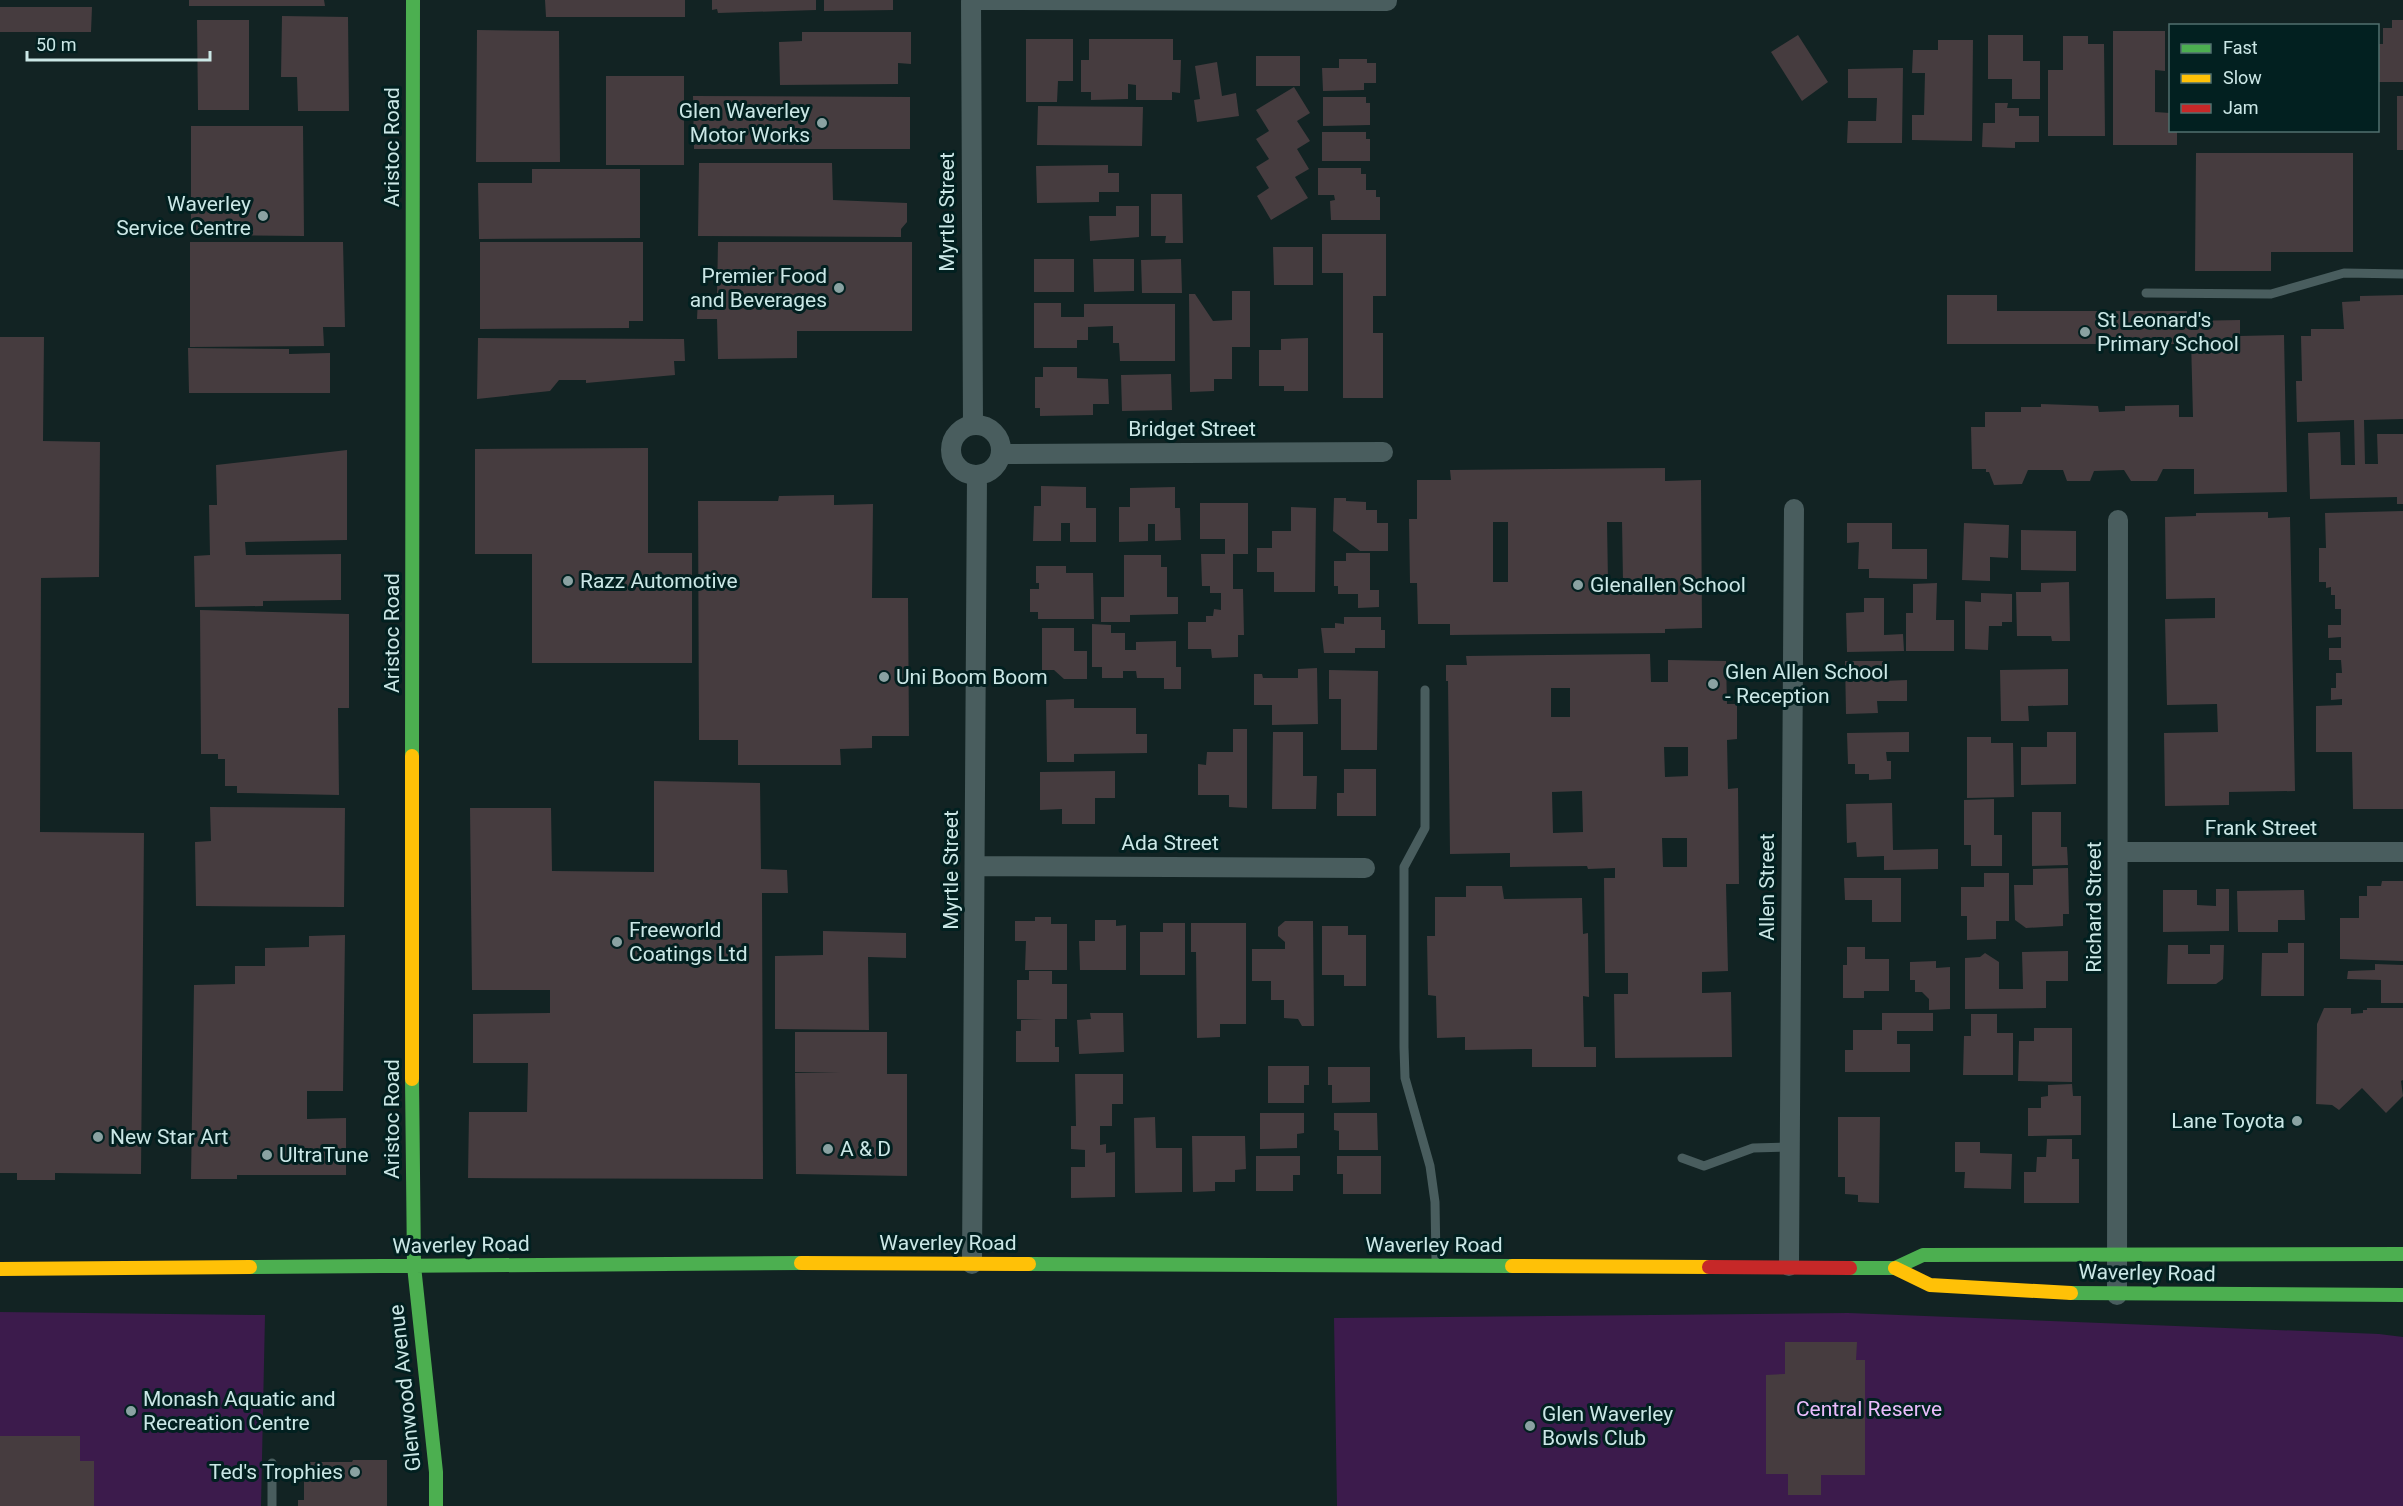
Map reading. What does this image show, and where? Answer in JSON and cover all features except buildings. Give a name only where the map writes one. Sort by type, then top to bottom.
[{"type":"main road","name":"Aristoc Road","points":[[413,0],[412,1221],[414,1266]]},
{"type":"main road","name":"Waverley Road","points":[[1895,1268],[1923,1255],[2403,1254]]},
{"type":"main road","name":"Waverley Road","points":[[0,1269],[972,1264],[1789,1266],[1895,1268],[1930,1285],[2117,1295],[2403,1295]]},
{"type":"main road","name":"Glenwood Avenue","points":[[414,1266],[436,1472],[436,1506]]},
{"type":"street","points":[[971,0],[1387,1]]},
{"type":"street","name":"Myrtle Street","points":[[971,0],[973,425]]},
{"type":"street","points":[[973,425],[982,425],[996,434],[1001,445],[1001,454],[993,469],[977,475],[961,470],[953,460],[951,452],[955,435],[962,429],[973,425]]},
{"type":"street","name":"Bridget Street","points":[[1001,454],[1383,452]]},
{"type":"street","name":"Myrtle Street","points":[[972,1264],[977,475]]},
{"type":"street","name":"Allen Street","points":[[1789,1266],[1794,509]]},
{"type":"street","name":"Richard Street","points":[[2117,1295],[2118,520]]},
{"type":"street","name":"Frank Street","points":[[2118,852],[2403,852]]},
{"type":"street","name":"Ada Street","points":[[975,866],[1365,868]]},
{"type":"lane","points":[[2146,293],[2271,294],[2344,273],[2403,274]]},
{"type":"lane","points":[[1425,690],[1425,828],[1404,867],[1404,1047],[1405,1078],[1430,1166],[1435,1203],[1436,1266]]},
{"type":"lane","points":[[1682,1158],[1704,1166],[1753,1148],[1789,1147]]},
{"type":"lane","points":[[272,1463],[272,1506]]},
{"type":"green space","name":"Monash Aquatic and Recreation Centre","points":[[0,1312],[265,1315],[261,1506],[0,1506]]},
{"type":"green space","name":"Central Reserve","points":[[1848,1313],[2379,1334],[2403,1337],[2403,1506],[1337,1506],[1334,1318]]},
{"type":"traffic: fast","points":[[412,756],[413,0]]},
{"type":"traffic: fast","points":[[412,1079],[414,1266],[436,1472],[436,1506]]},
{"type":"traffic: fast","points":[[1850,1268],[1895,1268],[1923,1255],[2403,1254]]},
{"type":"traffic: fast","points":[[250,1267],[801,1263]]},
{"type":"traffic: fast","points":[[1029,1264],[1512,1266]]},
{"type":"traffic: fast","points":[[2071,1293],[2403,1295]]},
{"type":"traffic: slow","points":[[412,756],[412,1079]]},
{"type":"traffic: slow","points":[[801,1263],[1029,1264]]},
{"type":"traffic: slow","points":[[1512,1266],[1709,1267]]},
{"type":"traffic: slow","points":[[0,1269],[250,1267]]},
{"type":"traffic: slow","points":[[1895,1268],[1930,1285],[2071,1293]]},
{"type":"traffic: jam","points":[[1709,1267],[1850,1268]]},
{"type":"place","name":"Glen Waverley Motor Works","points":[[822,123]]},
{"type":"place","name":"Waverley Service Centre","points":[[263,216]]},
{"type":"place","name":"Premier Food and Beverages","points":[[839,288]]},
{"type":"place","name":"St Leonard's Primary School","points":[[2085,332]]},
{"type":"place","name":"Razz Automotive","points":[[568,581]]},
{"type":"place","name":"Glenallen School","points":[[1578,585]]},
{"type":"place","name":"Uni Boom Boom","points":[[884,677]]},
{"type":"place","name":"Glen Allen School - Reception","points":[[1713,684]]},
{"type":"place","name":"Freeworld Coatings Ltd","points":[[617,942]]},
{"type":"place","name":"Lane Toyota","points":[[2297,1121]]},
{"type":"place","name":"New Star Art","points":[[98,1137]]},
{"type":"place","name":"A & D","points":[[828,1149]]},
{"type":"place","name":"UltraTune","points":[[267,1155]]},
{"type":"place","name":"Monash Aquatic and Recreation Centre","points":[[131,1411]]},
{"type":"place","name":"Glen Waverley Bowls Club","points":[[1530,1426]]},
{"type":"place","name":"Ted's Trophies","points":[[355,1472]]}]
